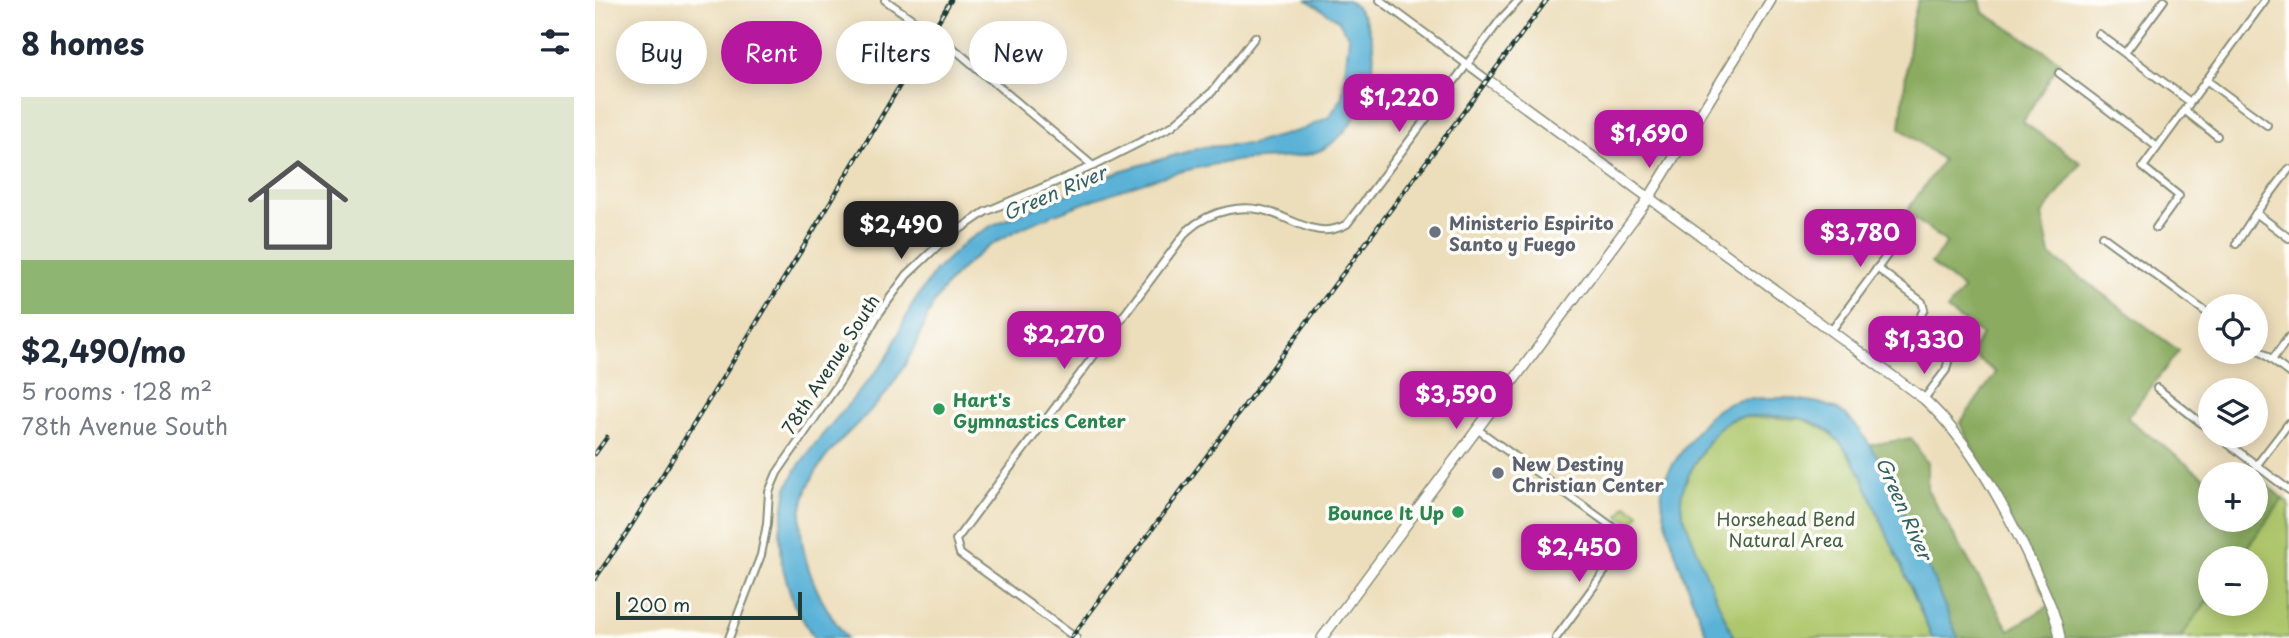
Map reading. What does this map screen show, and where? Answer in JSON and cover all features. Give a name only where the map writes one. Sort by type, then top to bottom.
[{"type":"street","points":[[885,0],[952,47],[1093,166]]},
{"type":"street","points":[[1380,0],[1938,411],[1962,442],[2017,534],[2051,605],[2060,638]]},
{"type":"street","points":[[1076,638],[960,554],[956,540],[1168,254],[1196,222],[1214,213],[1235,210],[1264,210],[1320,231],[1335,230],[1352,220],[1467,64],[1518,0]]},
{"type":"street","points":[[1322,638],[1649,198],[1771,0]]},
{"type":"street","points":[[2125,53],[2164,0]]},
{"type":"street","points":[[2156,228],[2179,196],[2143,167],[2265,0]]},
{"type":"street","points":[[2099,34],[2190,103]]},
{"type":"street","name":"78th Avenue South","points":[[729,638],[761,555],[769,492],[777,473],[841,380],[877,316],[897,288],[926,256],[965,223],[1093,166],[1161,132],[1196,108],[1255,37]]},
{"type":"street","points":[[2059,74],[2156,146]]},
{"type":"street","points":[[2206,80],[2267,125]]},
{"type":"street","points":[[2185,110],[2217,135]]},
{"type":"street","points":[[2236,244],[2289,169]]},
{"type":"street","points":[[2256,213],[2289,238]]},
{"type":"street","points":[[1831,331],[1910,224]]},
{"type":"street","points":[[2102,236],[2198,306]]},
{"type":"street","points":[[1877,268],[1922,302],[1924,308],[1917,321],[1921,333],[1949,358],[1948,366],[1924,399]]},
{"type":"street","points":[[2272,360],[2289,337]]},
{"type":"street","points":[[2268,357],[2289,373]]},
{"type":"street","points":[[2157,388],[2198,420]]},
{"type":"street","points":[[2259,462],[2289,424]]},
{"type":"street","points":[[1477,429],[1623,533],[1625,538],[1624,545],[1556,638]]},
{"type":"street","points":[[2233,448],[2251,462]]},
{"type":"street","points":[[2268,475],[2289,490]]},
{"type":"green space","points":[[1918,0],[1980,0],[1983,12],[2060,61],[2023,122],[2081,163],[2042,215],[2050,255],[2179,351],[2127,418],[2198,473],[2198,532],[2258,532],[2248,546],[2198,546],[2198,613],[2180,638],[1958,638],[1926,562],[1870,445],[1911,438],[1927,463],[1927,489],[2009,630],[2050,605],[1960,423],[1996,373],[1970,353],[1982,335],[1947,310],[1963,289],[1931,263],[1947,243],[1906,212],[1943,160],[1900,128],[1911,28]]},
{"type":"green space","name":"Horsehead Bend Natural Area","points":[[1744,417],[1803,419],[1828,431],[1842,445],[1861,473],[1932,638],[1734,638],[1693,546],[1686,527],[1681,498],[1690,473],[1712,438],[1725,424]]},
{"type":"green space","points":[[2268,486],[2283,499],[2268,519]]},
{"type":"green space","points":[[2283,499],[2289,503],[2289,638],[2180,638],[2198,613],[2198,616],[2268,616],[2268,546],[2248,546],[2258,532],[2268,532],[2268,519]]},
{"type":"green space","points":[[1626,505],[1639,513],[1632,524],[1619,516]]},
{"type":"water","points":[[1307,0],[1348,0],[1363,16],[1371,35],[1374,56],[1371,78],[1364,100],[1340,137],[1314,153],[1235,161],[1197,168],[1105,195],[1028,225],[1000,240],[962,268],[946,286],[933,305],[898,376],[881,399],[826,457],[804,497],[801,518],[806,561],[824,602],[847,638],[814,638],[793,603],[782,565],[780,531],[787,488],[797,468],[818,440],[886,360],[911,307],[935,271],[965,242],[993,225],[1123,170],[1204,147],[1251,144],[1304,129],[1329,117],[1342,98],[1349,37],[1338,20]]},
{"type":"water","points":[[1788,398],[1834,408],[1846,415],[1860,430],[1878,458],[1958,638],[1932,638],[1861,475],[1841,443],[1826,429],[1808,420],[1767,416],[1737,418],[1723,425],[1699,456],[1683,491],[1681,504],[1684,518],[1734,638],[1708,638],[1666,521],[1662,490],[1666,477],[1699,428],[1719,409],[1741,400]]},
{"type":"railway","points":[[595,579],[626,534],[801,251],[951,0]]},
{"type":"railway","points":[[1071,638],[1547,0]]},
{"type":"railway","points":[[595,454],[607,437]]},
{"type":"place","name":"Ministerio Espirito Santo y Fuego","points":[[1435,232]]},
{"type":"place","name":"Hart's Gymnastics Center","points":[[939,409]]},
{"type":"place","name":"New Destiny Christian Center","points":[[1498,473]]},
{"type":"place","name":"Bounce It Up","points":[[1458,512]]},
{"type":"water label","name":"Green River","points":[[1054,192]]},
{"type":"water label","name":"Green River","points":[[1905,508]]}]
